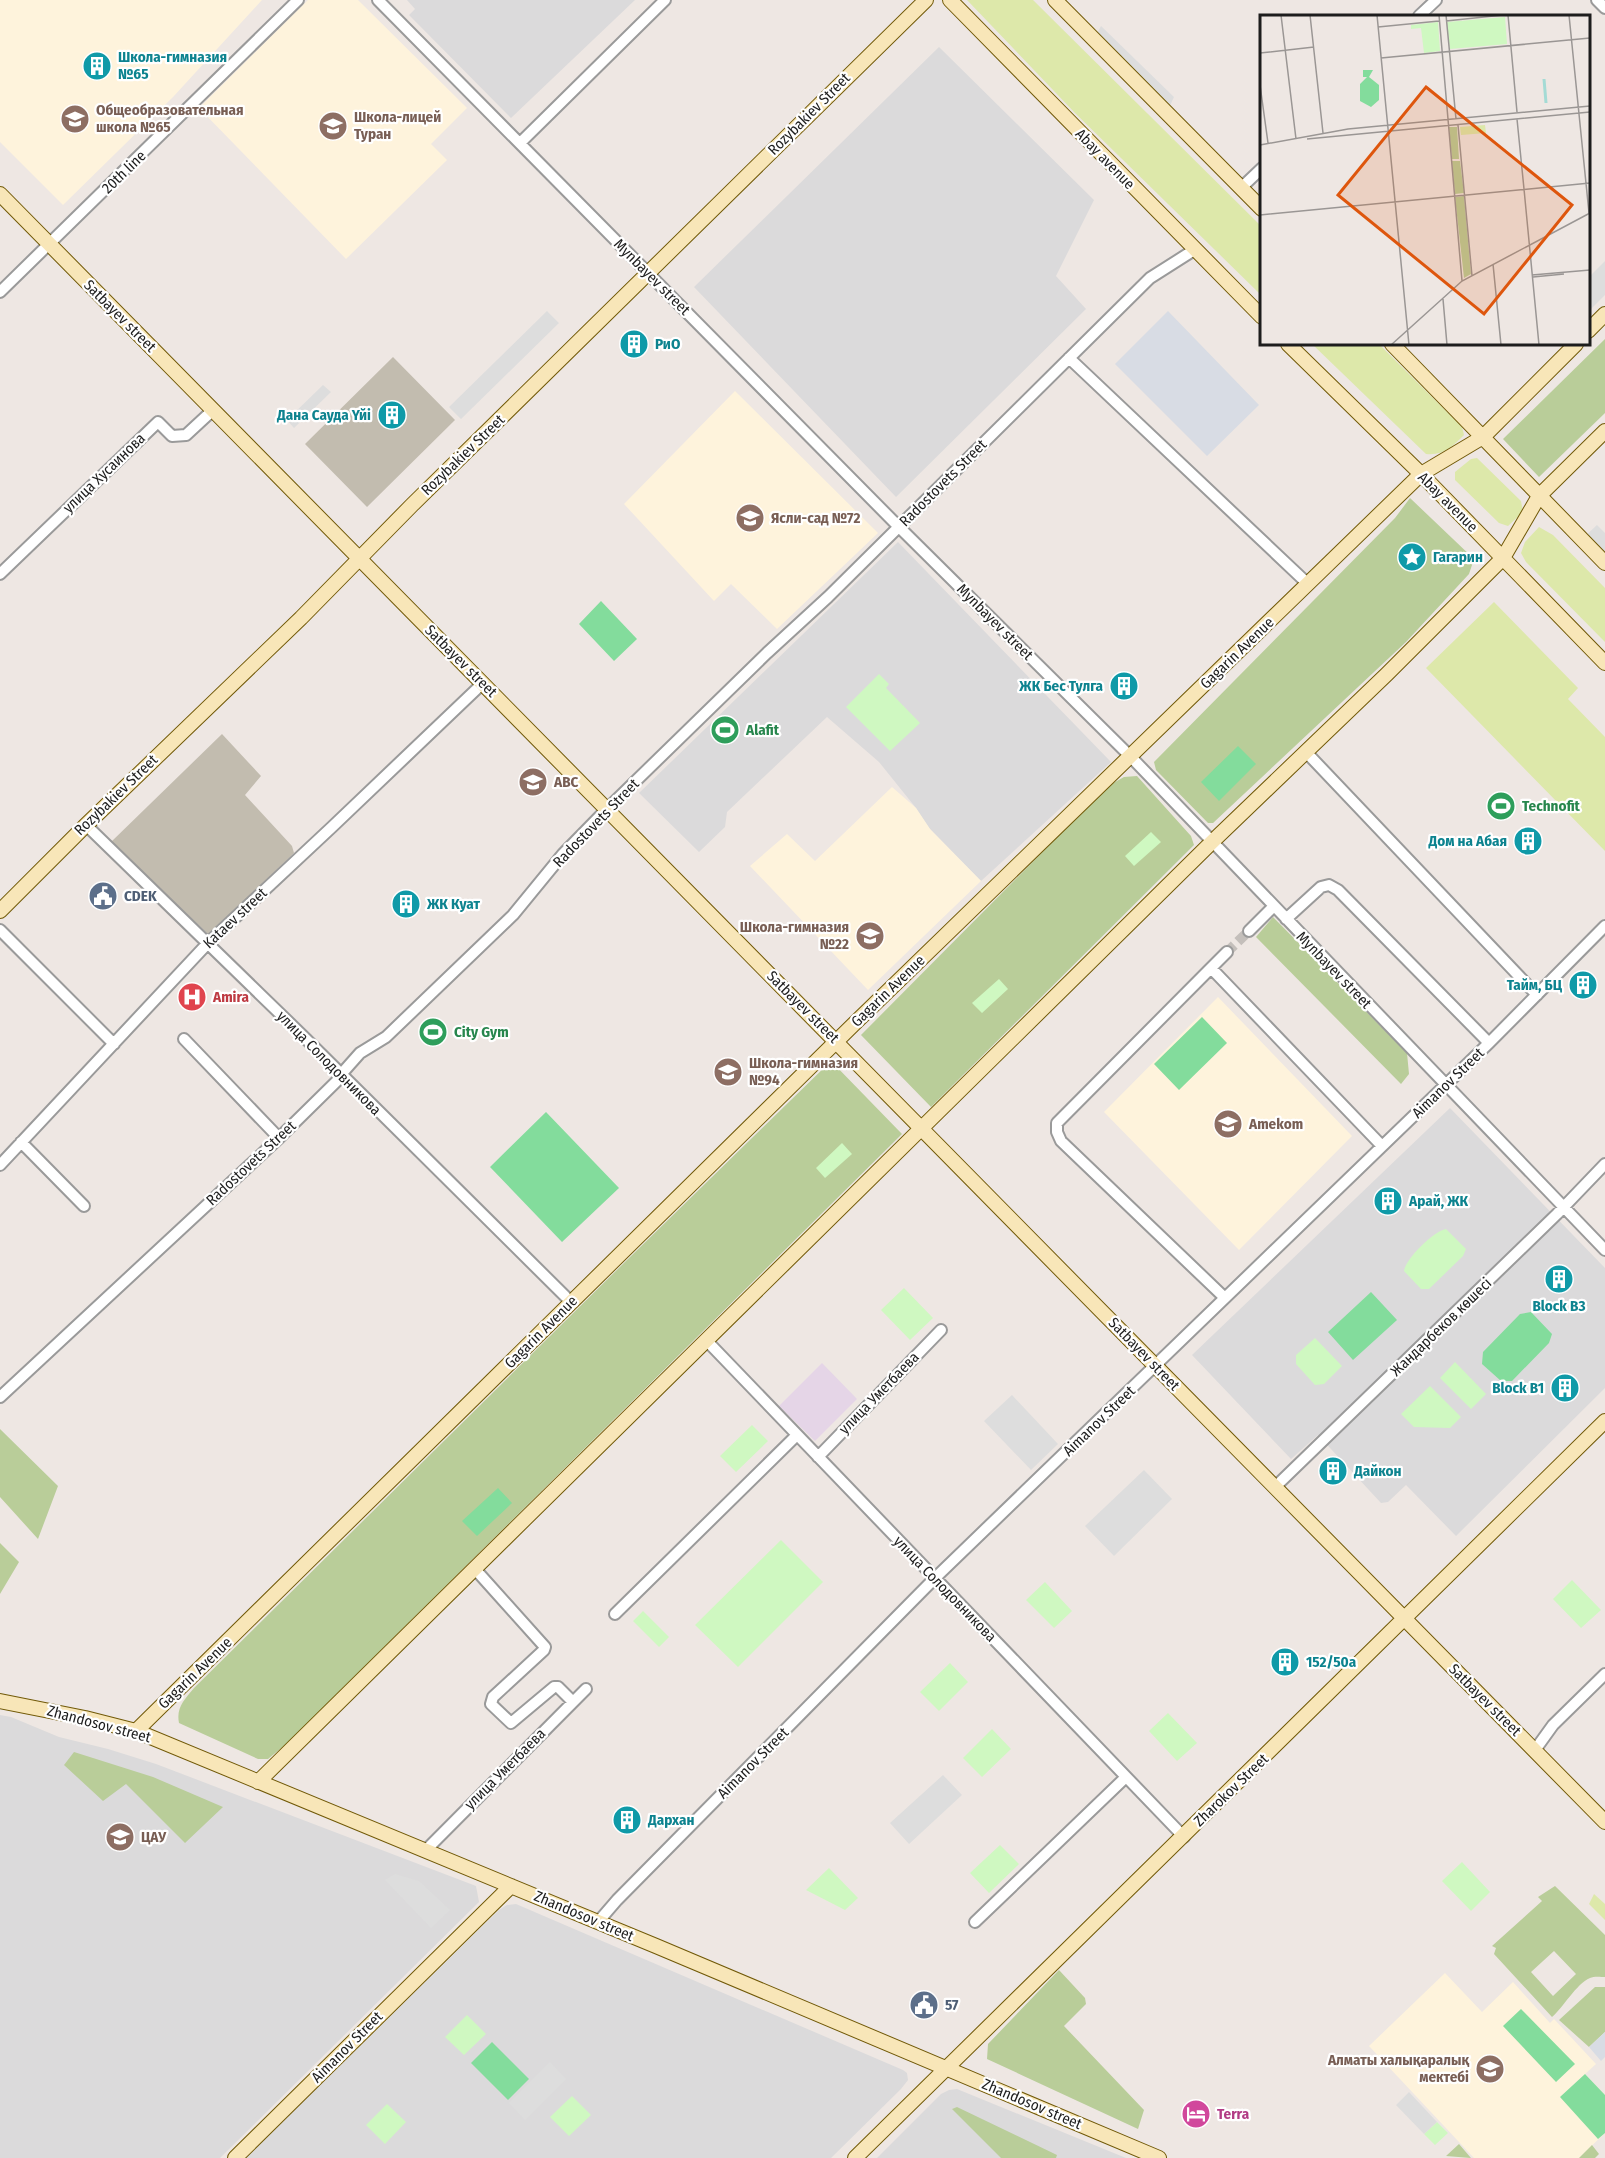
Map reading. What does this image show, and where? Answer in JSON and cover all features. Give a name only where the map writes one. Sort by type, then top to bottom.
[{"type":"main road","name":"Rozybakiev Street","points":[[0,911],[926,0]]},
{"type":"main road","name":"Abay avenue","points":[[950,0],[1260,315]]},
{"type":"main road","points":[[1054,0],[1260,207]]},
{"type":"main road","name":"Satbayev street","points":[[0,194],[1605,1822]]},
{"type":"main road","points":[[1590,328],[1605,314]]},
{"type":"main road","name":"Abay avenue","points":[[1289,345],[1421,474],[1605,663]]},
{"type":"main road","points":[[1393,345],[1605,563]]},
{"type":"main road","name":"Gagarin Avenue","points":[[136,1731],[836,1041],[1421,474],[1483,437],[1575,345]]},
{"type":"main road","points":[[258,1782],[1503,558],[1539,496],[1605,431]]},
{"type":"main road","name":"Zharokov Street","points":[[855,2158],[1605,1421]]},
{"type":"main road","name":"Zhandosov street","points":[[0,1701],[136,1731],[426,1850],[1159,2158]]},
{"type":"main road","name":"Aimanov Street","points":[[235,2158],[511,1886]]},
{"type":"street","name":"20th line","points":[[0,292],[298,0]]},
{"type":"street","name":"Mynbayev street","points":[[378,0],[899,527],[1131,757],[1605,1250]]},
{"type":"street","points":[[520,142],[666,0]]},
{"type":"street","points":[[1420,15],[1436,0]]},
{"type":"street","points":[[1598,0],[1605,8]]},
{"type":"street","points":[[1241,188],[1260,170]]},
{"type":"street","name":"Radostovets Street","points":[[0,1397],[279,1138],[342,1076],[360,1053],[386,1037],[513,915],[563,854],[607,809],[899,527],[1150,278],[1194,250]]},
{"type":"street","points":[[1070,358],[1308,584]]},
{"type":"street","name":"улица Хусаинова","points":[[0,574],[158,422],[172,436],[186,435],[213,410]]},
{"type":"street","name":"Kataev street","points":[[0,1164],[207,943],[348,813],[483,683]]},
{"type":"street","points":[[1306,752],[1537,994]]},
{"type":"street","name":"улица Солодовникова","points":[[86,825],[572,1302]]},
{"type":"street","points":[[1286,919],[1321,887],[1329,885],[1338,890],[1489,1043]]},
{"type":"street","points":[[1249,931],[1274,906]]},
{"type":"street","name":"Aimanov Street","points":[[598,1922],[617,1900],[935,1578],[1489,1043],[1605,926]]},
{"type":"street","points":[[0,930],[114,1044]]},
{"type":"street","points":[[1226,1298],[1061,1141],[1057,1132],[1057,1123],[1227,952]]},
{"type":"street","points":[[1211,968],[1382,1146]]},
{"type":"street","points":[[184,1039],[279,1138]]},
{"type":"street","points":[[21,1142],[84,1206]]},
{"type":"street","name":"Жандарбеков көшесі","points":[[1275,1487],[1563,1208],[1605,1164]]},
{"type":"street","name":"улица Уметбаева","points":[[818,1457],[941,1330]]},
{"type":"street","name":"улица Солодовникова","points":[[707,1341],[1184,1837]]},
{"type":"street","points":[[615,1614],[796,1435]]},
{"type":"street","points":[[475,1569],[545,1647],[493,1697],[491,1704],[511,1723],[554,1687],[558,1687],[573,1702]]},
{"type":"street","points":[[1535,1750],[1553,1725],[1605,1674]]},
{"type":"street","name":"улица Уметбаева","points":[[426,1850],[586,1689]]},
{"type":"street","points":[[975,1922],[1126,1777]]},
{"type":"shaded area","name":"Общеобразовательная школа №65","points":[[0,0],[262,0],[173,97],[63,205],[0,142]]},
{"type":"shaded area","name":"Школа-лицей Туран","points":[[308,0],[358,0],[467,108],[431,144],[447,160],[346,259],[199,108]]},
{"type":"shaded area","points":[[407,0],[635,0],[511,118],[409,15],[415,9]]},
{"type":"shaded area","points":[[1101,26],[1174,97],[1167,112],[1094,39]]},
{"type":"shaded area","points":[[939,47],[1094,200],[1056,276],[1086,309],[896,497],[694,287]]},
{"type":"shaded area","points":[[1605,261],[1605,295],[1590,310],[1590,276]]},
{"type":"shaded area","points":[[547,311],[559,323],[461,419],[449,407]]},
{"type":"shaded area","points":[[1168,311],[1259,405],[1207,456],[1115,364]]},
{"type":"shaded area","points":[[393,357],[455,420],[367,507],[305,444]]},
{"type":"shaded area","points":[[323,385],[331,392],[294,428],[287,420]]},
{"type":"shaded area","name":"Ясли-сад №72","points":[[735,391],[878,533],[777,629],[731,584],[714,601],[624,504]]},
{"type":"shaded area","points":[[1597,525],[1605,533],[1605,563],[1582,539]]},
{"type":"shaded area","points":[[898,542],[1111,762],[981,881],[930,829],[879,762],[827,717],[727,812],[725,827],[699,852],[639,793]]},
{"type":"shaded area","points":[[222,734],[261,776],[245,795],[292,846],[294,853],[209,935],[111,842]]},
{"type":"shaded area","name":"Школа-гимназия №22","points":[[892,787],[916,808],[930,829],[981,881],[868,990],[750,866],[787,834],[815,861]]},
{"type":"shaded area","name":"Amekom","points":[[1218,997],[1352,1136],[1239,1250],[1104,1112]]},
{"type":"shaded area","points":[[1450,1108],[1605,1268],[1605,1388],[1456,1536],[1406,1485],[1388,1502],[1381,1503],[1318,1435],[1291,1459],[1192,1355]]},
{"type":"shaded area","points":[[822,1363],[857,1399],[815,1441],[779,1406]]},
{"type":"shaded area","points":[[1012,1395],[1058,1444],[1031,1470],[984,1421]]},
{"type":"shaded area","points":[[1144,1470],[1172,1499],[1114,1556],[1085,1526]]},
{"type":"shaded area","points":[[0,1715],[11,1717],[59,1737],[156,1764],[476,1886],[479,1902],[220,2158],[0,2158]]},
{"type":"shaded area","points":[[943,1775],[962,1795],[909,1844],[890,1823]]},
{"type":"shaded area","points":[[395,1874],[419,1881],[450,1910],[431,1928],[385,1880]]},
{"type":"shaded area","points":[[516,1904],[903,2070],[907,2073],[908,2080],[831,2158],[246,2158],[499,1910],[507,1905]]},
{"type":"shaded area","name":"Алматы халықаралық мектебі","points":[[1445,1973],[1482,2012],[1513,1982],[1550,2023],[1554,2019],[1596,2064],[1585,2074],[1605,2095],[1605,2133],[1579,2158],[1474,2158],[1369,2046]]},
{"type":"shaded area","points":[[1605,2032],[1605,2057],[1601,2061],[1589,2047]]},
{"type":"shaded area","points":[[550,2062],[566,2079],[525,2120],[509,2103]]},
{"type":"shaded area","points":[[957,2089],[1126,2158],[877,2158],[941,2094]]},
{"type":"shaded area","points":[[1409,2092],[1437,2122],[1424,2134],[1396,2105]]},
{"type":"green space","points":[[967,0],[1033,0],[1260,225],[1260,294],[1075,113]]},
{"type":"green space","points":[[1605,339],[1605,413],[1539,477],[1503,439]]},
{"type":"green space","points":[[1313,345],[1380,345],[1462,427],[1464,435],[1452,446],[1443,452],[1426,454]]},
{"type":"green space","points":[[1477,458],[1521,501],[1523,512],[1508,526],[1499,523],[1455,480],[1455,472],[1471,459]]},
{"type":"green space","points":[[1410,498],[1474,559],[1469,574],[1406,642],[1213,823],[1208,823],[1156,770],[1154,762],[1395,518]]},
{"type":"green space","points":[[1539,527],[1553,535],[1605,588],[1605,642],[1526,562],[1521,553],[1525,542]]},
{"type":"green space","points":[[601,601],[637,639],[614,661],[579,624]]},
{"type":"green space","points":[[1494,602],[1578,688],[1568,699],[1605,737],[1605,851],[1426,668]]},
{"type":"green space","points":[[879,674],[889,684],[886,688],[920,723],[890,751],[846,707]]},
{"type":"green space","points":[[1238,746],[1256,764],[1219,801],[1201,782]]},
{"type":"green space","points":[[1137,776],[1191,836],[1194,845],[931,1107],[861,1035],[1108,786],[1124,777]]},
{"type":"green space","points":[[1151,832],[1161,842],[1134,866],[1125,856]]},
{"type":"green space","points":[[1273,917],[1407,1053],[1409,1074],[1401,1084],[1256,937]]},
{"type":"green space","points":[[999,979],[1008,989],[982,1013],[972,1003]]},
{"type":"green space","points":[[1202,1017],[1227,1043],[1179,1090],[1154,1064]]},
{"type":"green space","points":[[831,1061],[902,1134],[285,1745],[268,1759],[258,1759],[179,1723],[180,1708],[194,1688]]},
{"type":"green space","points":[[546,1112],[619,1188],[562,1242],[490,1167]]},
{"type":"green space","points":[[842,1143],[852,1154],[825,1178],[816,1168]]},
{"type":"green space","points":[[1446,1229],[1466,1249],[1463,1256],[1429,1289],[1421,1289],[1404,1271],[1406,1266],[1428,1240]]},
{"type":"green space","points":[[904,1288],[933,1318],[910,1340],[881,1310]]},
{"type":"green space","points":[[1371,1292],[1397,1320],[1353,1360],[1328,1332]]},
{"type":"green space","points":[[1531,1312],[1552,1334],[1549,1343],[1512,1381],[1501,1381],[1482,1364],[1483,1352],[1520,1314]]},
{"type":"green space","points":[[1315,1338],[1342,1366],[1324,1384],[1315,1385],[1296,1364],[1296,1355]]},
{"type":"green space","points":[[1455,1362],[1486,1394],[1471,1409],[1440,1378]]},
{"type":"green space","points":[[1430,1386],[1461,1417],[1450,1428],[1414,1427],[1401,1414]]},
{"type":"green space","points":[[752,1425],[768,1441],[736,1472],[720,1456]]},
{"type":"green space","points":[[0,1429],[58,1486],[38,1539],[0,1497]]},
{"type":"green space","points":[[498,1488],[512,1503],[477,1536],[462,1521]]},
{"type":"green space","points":[[781,1540],[823,1582],[738,1667],[695,1625]]},
{"type":"green space","points":[[0,1543],[19,1562],[0,1594]]},
{"type":"green space","points":[[1572,1580],[1601,1610],[1581,1628],[1553,1599]]},
{"type":"green space","points":[[1045,1582],[1072,1611],[1054,1628],[1026,1600]]},
{"type":"green space","points":[[643,1611],[669,1637],[659,1647],[633,1621]]},
{"type":"green space","points":[[950,1663],[968,1682],[939,1711],[920,1692]]},
{"type":"green space","points":[[1168,1713],[1197,1743],[1177,1761],[1149,1731]]},
{"type":"green space","points":[[992,1729],[1011,1749],[982,1777],[963,1758]]},
{"type":"green space","points":[[74,1752],[153,1777],[223,1807],[185,1843],[126,1784],[103,1801],[64,1765]]},
{"type":"green space","points":[[1000,1845],[1019,1864],[989,1893],[970,1873]]},
{"type":"green space","points":[[1462,1862],[1490,1892],[1471,1911],[1442,1881]]},
{"type":"green space","points":[[829,1868],[858,1898],[845,1910],[806,1890]]},
{"type":"green space","points":[[1555,1886],[1605,1935],[1605,1977],[1593,1977],[1585,1981],[1552,2017],[1494,1954],[1496,1948],[1492,1946],[1542,1901],[1538,1897]],"holes":[[[1554,1951],[1576,1974],[1553,1996],[1531,1972]]]},
{"type":"green space","points":[[1594,1894],[1605,1904],[1605,1920],[1589,1904]]},
{"type":"green space","points":[[1059,1970],[1085,1998],[1086,2004],[1064,2026],[1144,2110],[1138,2129],[987,2059],[988,2044]]},
{"type":"green space","points":[[1595,1987],[1605,1987],[1605,2032],[1589,2047],[1559,2020]]},
{"type":"green space","points":[[1521,2009],[1575,2064],[1556,2082],[1503,2026]]},
{"type":"green space","points":[[467,2015],[486,2034],[464,2055],[445,2037]]},
{"type":"green space","points":[[492,2042],[529,2079],[508,2100],[471,2063]]},
{"type":"green space","points":[[1585,2074],[1605,2095],[1605,2133],[1598,2139],[1560,2097]]},
{"type":"green space","points":[[572,2096],[591,2115],[569,2136],[550,2117]]},
{"type":"green space","points":[[387,2104],[406,2122],[385,2144],[366,2125]]},
{"type":"green space","points":[[957,2107],[1057,2155],[1056,2158],[1001,2158],[952,2109]]},
{"type":"green space","points":[[1437,2122],[1448,2133],[1435,2145],[1424,2134]]},
{"type":"green space","points":[[1459,2144],[1471,2158],[1446,2156]]},
{"type":"green space","points":[[1592,2145],[1599,2154],[1595,2158],[1579,2158]]},
{"type":"tunnel","points":[[1227,952],[1249,931]]},
{"type":"place","name":"Школа-гимназия №65","points":[[97,66]]},
{"type":"place","name":"Общеобразовательная школа №65","points":[[75,119]]},
{"type":"place","name":"Школа-лицей Туран","points":[[333,126]]},
{"type":"place","name":"РиО","points":[[634,344]]},
{"type":"place","name":"Дана Сауда Үйі","points":[[392,415]]},
{"type":"place","name":"Ясли-сад №72","points":[[750,518]]},
{"type":"place","name":"Гагарин","points":[[1412,557]]},
{"type":"place","name":"ЖК Бес Тулга","points":[[1124,686]]},
{"type":"place","name":"Alafit","points":[[725,730]]},
{"type":"place","name":"ABC","points":[[533,782]]},
{"type":"place","name":"Technofit","points":[[1501,806]]},
{"type":"place","name":"Дом на Абая","points":[[1528,841]]},
{"type":"place","name":"CDEK","points":[[103,896]]},
{"type":"place","name":"ЖК Куат","points":[[406,904]]},
{"type":"place","name":"Школа-гимназия №22","points":[[870,936]]},
{"type":"place","name":"Тайм, БЦ","points":[[1583,985]]},
{"type":"place","name":"Amira","points":[[192,997]]},
{"type":"place","name":"City Gym","points":[[433,1032]]},
{"type":"place","name":"Школа-гимназия №94","points":[[728,1072]]},
{"type":"place","name":"Amekom","points":[[1228,1124]]},
{"type":"place","name":"Арай, ЖК","points":[[1388,1201]]},
{"type":"place","name":"Block B3","points":[[1559,1279]]},
{"type":"place","name":"Block B1","points":[[1565,1388]]},
{"type":"place","name":"Дайкон","points":[[1333,1471]]},
{"type":"place","name":"152/50a","points":[[1285,1662]]},
{"type":"place","name":"Дархан","points":[[627,1820]]},
{"type":"place","name":"ЦАУ","points":[[120,1837]]},
{"type":"place","name":"57","points":[[924,2005]]},
{"type":"place","name":"Алматы халықаралық мектебі","points":[[1490,2069]]},
{"type":"place","name":"Terra","points":[[1196,2114]]}]
